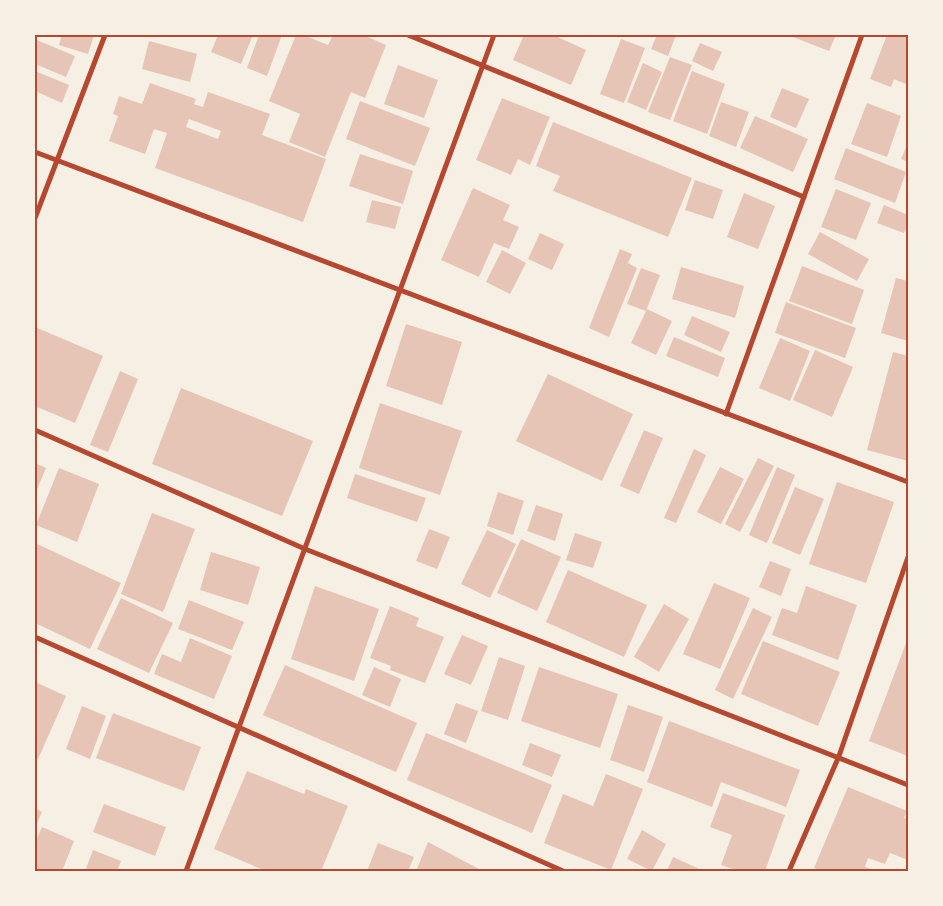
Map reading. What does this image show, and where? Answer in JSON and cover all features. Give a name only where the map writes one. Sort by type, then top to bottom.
[{"type":"street","points":[[35,218],[104,35]]},
{"type":"street","points":[[408,35],[804,197]]},
{"type":"street","points":[[186,871],[494,35]]},
{"type":"street","points":[[726,414],[862,35]]},
{"type":"street","points":[[35,152],[908,482]]},
{"type":"street","points":[[35,430],[305,549],[839,756],[908,785]]},
{"type":"street","points":[[789,871],[839,756],[908,557]]},
{"type":"street","points":[[35,637],[563,871]]},
{"type":"building","points":[[62,35],[94,35],[88,54],[59,45]]},
{"type":"building","points":[[218,35],[253,35],[241,64],[211,52]]},
{"type":"building","points":[[259,35],[282,35],[267,76],[247,68]]},
{"type":"building","points":[[296,35],[303,35],[328,45],[333,35],[363,35],[386,45],[365,98],[351,92],[325,157],[289,142],[300,114],[269,101]]},
{"type":"building","points":[[524,35],[553,35],[586,50],[571,85],[513,60]]},
{"type":"building","points":[[657,35],[676,35],[668,56],[651,49]]},
{"type":"building","points":[[788,35],[836,35],[829,51]]},
{"type":"building","points":[[887,35],[908,35],[908,85],[894,79],[891,87],[870,79]]},
{"type":"building","points":[[621,39],[645,48],[624,103],[600,94]]},
{"type":"building","points":[[37,40],[75,56],[66,77],[35,64]]},
{"type":"building","points":[[149,41],[197,54],[190,82],[142,69]]},
{"type":"building","points":[[700,43],[722,52],[713,71],[692,61]]},
{"type":"building","points":[[670,57],[692,65],[670,120],[648,112]]},
{"type":"building","points":[[643,63],[662,72],[646,110],[627,102]]},
{"type":"building","points":[[398,65],[438,80],[424,118],[384,104]]},
{"type":"building","points":[[35,71],[69,85],[62,103],[35,91]]},
{"type":"building","points":[[692,71],[725,84],[707,134],[673,121]]},
{"type":"building","points":[[150,83],[196,99],[194,104],[203,107],[208,92],[270,114],[262,135],[326,159],[303,222],[155,168],[167,133],[154,129],[145,154],[109,141],[118,116],[113,114],[119,96],[142,104]],"holes":[[[189,119],[221,131],[218,139],[186,127]]]},
{"type":"building","points":[[782,88],[809,99],[796,128],[770,117]]},
{"type":"building","points":[[502,98],[550,117],[530,165],[518,159],[511,175],[476,160]]},
{"type":"building","points":[[360,101],[430,128],[415,166],[346,139]]},
{"type":"building","points":[[721,102],[749,112],[736,147],[709,136]]},
{"type":"building","points":[[867,103],[901,116],[887,157],[851,144]]},
{"type":"building","points":[[755,116],[808,139],[793,172],[740,148]]},
{"type":"building","points":[[553,122],[692,178],[668,237],[553,191],[560,176],[536,166]]},
{"type":"building","points":[[908,143],[908,162],[901,159]]},
{"type":"building","points":[[846,148],[906,172],[895,203],[834,179]]},
{"type":"building","points":[[360,154],[413,171],[403,204],[349,186]]},
{"type":"building","points":[[695,180],[723,190],[713,219],[685,210]]},
{"type":"building","points":[[473,188],[510,205],[503,220],[519,227],[509,249],[494,243],[479,277],[441,260]]},
{"type":"building","points":[[836,189],[871,203],[856,240],[821,227]]},
{"type":"building","points":[[744,193],[775,206],[758,249],[727,237]]},
{"type":"building","points":[[372,200],[401,207],[395,229],[366,222]]},
{"type":"building","points":[[884,205],[908,215],[908,224],[904,233],[877,223]]},
{"type":"building","points":[[820,232],[869,259],[857,281],[808,254]]},
{"type":"building","points":[[540,233],[564,244],[552,270],[528,259]]},
{"type":"building","points":[[620,249],[632,254],[628,263],[637,268],[609,337],[589,328]]},
{"type":"building","points":[[502,250],[526,263],[510,294],[486,282]]},
{"type":"building","points":[[802,266],[864,290],[852,324],[789,301]]},
{"type":"building","points":[[681,267],[744,286],[735,318],[672,299]]},
{"type":"building","points":[[641,268],[660,275],[646,311],[627,304]]},
{"type":"building","points":[[896,278],[908,281],[908,341],[881,333]]},
{"type":"building","points":[[786,302],[856,328],[845,358],[775,333]]},
{"type":"building","points":[[647,309],[672,321],[656,355],[631,343]]},
{"type":"building","points":[[692,316],[730,332],[721,352],[684,335]]},
{"type":"building","points":[[406,324],[462,342],[442,405],[386,386]]},
{"type":"building","points":[[35,327],[103,356],[75,423],[35,406]]},
{"type":"building","points":[[674,337],[725,358],[718,377],[666,356]]},
{"type":"building","points":[[780,338],[810,351],[790,401],[759,388]]},
{"type":"building","points":[[815,350],[853,367],[832,417],[793,400]]},
{"type":"building","points":[[893,352],[908,356],[908,461],[867,450]]},
{"type":"building","points":[[120,371],[138,379],[108,452],[90,445]]},
{"type":"building","points":[[548,374],[633,414],[602,481],[516,441]]},
{"type":"building","points":[[181,388],[313,441],[282,516],[152,464]]},
{"type":"building","points":[[380,403],[462,431],[440,495],[359,468]]},
{"type":"building","points":[[644,430],[663,438],[639,494],[620,486]]},
{"type":"building","points":[[694,449],[706,455],[676,523],[664,518]]},
{"type":"building","points":[[758,458],[774,466],[740,532],[725,524]]},
{"type":"building","points":[[35,463],[46,468],[35,494]]},
{"type":"building","points":[[720,467],[744,479],[721,524],[697,512]]},
{"type":"building","points":[[777,467],[795,475],[767,543],[749,535]]},
{"type":"building","points":[[59,468],[99,484],[77,542],[36,525]]},
{"type":"building","points":[[355,474],[426,498],[417,522],[347,498]]},
{"type":"building","points":[[837,482],[894,502],[866,583],[809,564]]},
{"type":"building","points":[[795,487],[824,499],[800,555],[772,543]]},
{"type":"building","points":[[498,492],[524,501],[513,535],[487,526]]},
{"type":"building","points":[[536,505],[563,514],[555,541],[527,531]]},
{"type":"building","points":[[152,513],[195,529],[163,612],[121,594]]},
{"type":"building","points":[[429,529],[450,537],[437,569],[416,561]]},
{"type":"building","points":[[487,530],[516,544],[490,598],[461,584]]},
{"type":"building","points":[[575,533],[602,542],[593,568],[566,560]]},
{"type":"building","points":[[521,539],[561,557],[537,611],[497,593]]},
{"type":"building","points":[[35,543],[121,583],[90,649],[35,623]]},
{"type":"building","points":[[211,552],[260,567],[248,605],[200,590]]},
{"type":"building","points":[[770,561],[791,569],[781,596],[759,587]]},
{"type":"building","points":[[568,570],[647,605],[624,657],[546,622]]},
{"type":"building","points":[[714,583],[750,598],[720,669],[683,654]]},
{"type":"building","points":[[315,586],[379,609],[354,681],[291,659]]},
{"type":"building","points":[[806,586],[857,605],[838,660],[772,635],[782,608],[797,613]]},
{"type":"building","points":[[121,598],[173,623],[149,673],[97,649]]},
{"type":"building","points":[[189,600],[244,622],[232,650],[178,629]]},
{"type":"building","points":[[664,604],[689,619],[659,672],[634,657]]},
{"type":"building","points":[[390,606],[419,618],[416,626],[444,637],[425,683],[390,670],[391,666],[370,658]]},
{"type":"building","points":[[753,608],[772,617],[733,699],[715,690]]},
{"type":"building","points":[[462,635],[488,646],[471,685],[444,674]]},
{"type":"building","points":[[190,638],[232,656],[214,699],[154,674],[162,654],[181,662]]},
{"type":"building","points":[[908,638],[908,756],[869,741]]},
{"type":"building","points":[[763,641],[840,672],[818,726],[741,694]]},
{"type":"building","points":[[499,657],[525,666],[508,720],[481,711]]},
{"type":"building","points":[[285,665],[417,723],[396,772],[263,715]]},
{"type":"building","points":[[374,667],[401,679],[390,707],[362,695]]},
{"type":"building","points":[[539,667],[618,694],[600,748],[521,721]]},
{"type":"building","points":[[35,682],[66,696],[38,759],[35,758]]},
{"type":"building","points":[[456,703],[478,711],[466,743],[444,734]]},
{"type":"building","points":[[628,705],[663,717],[644,772],[610,760]]},
{"type":"building","points":[[82,706],[106,716],[90,759],[66,749]]},
{"type":"building","points":[[113,713],[201,747],[184,791],[96,758]]},
{"type":"building","points":[[669,721],[800,770],[786,807],[721,782],[712,807],[647,782]]},
{"type":"building","points":[[426,733],[552,785],[532,833],[407,780]]},
{"type":"building","points":[[530,743],[561,755],[552,777],[522,765]]},
{"type":"building","points":[[247,771],[304,794],[306,789],[348,806],[321,871],[266,871],[214,849]]},
{"type":"building","points":[[606,774],[643,789],[611,870],[544,843],[563,794],[593,806]]},
{"type":"building","points":[[848,787],[907,811],[904,818],[908,819],[908,860],[890,853],[885,864],[868,858],[865,867],[871,869],[870,871],[821,871],[814,868]]},
{"type":"building","points":[[723,793],[785,815],[765,871],[739,871],[721,865],[732,835],[710,827]]},
{"type":"building","points":[[104,804],[166,827],[155,856],[93,832]]},
{"type":"building","points":[[35,808],[42,812],[35,828]]},
{"type":"building","points":[[42,827],[74,841],[62,871],[35,871],[35,843]]},
{"type":"building","points":[[642,830],[666,844],[652,871],[627,859]]},
{"type":"building","points":[[428,842],[479,869],[478,871],[416,871]]},
{"type":"building","points":[[378,843],[414,857],[408,871],[367,871]]},
{"type":"building","points":[[93,850],[121,861],[117,871],[85,871]]},
{"type":"building","points":[[673,857],[704,871],[667,871]]}]
